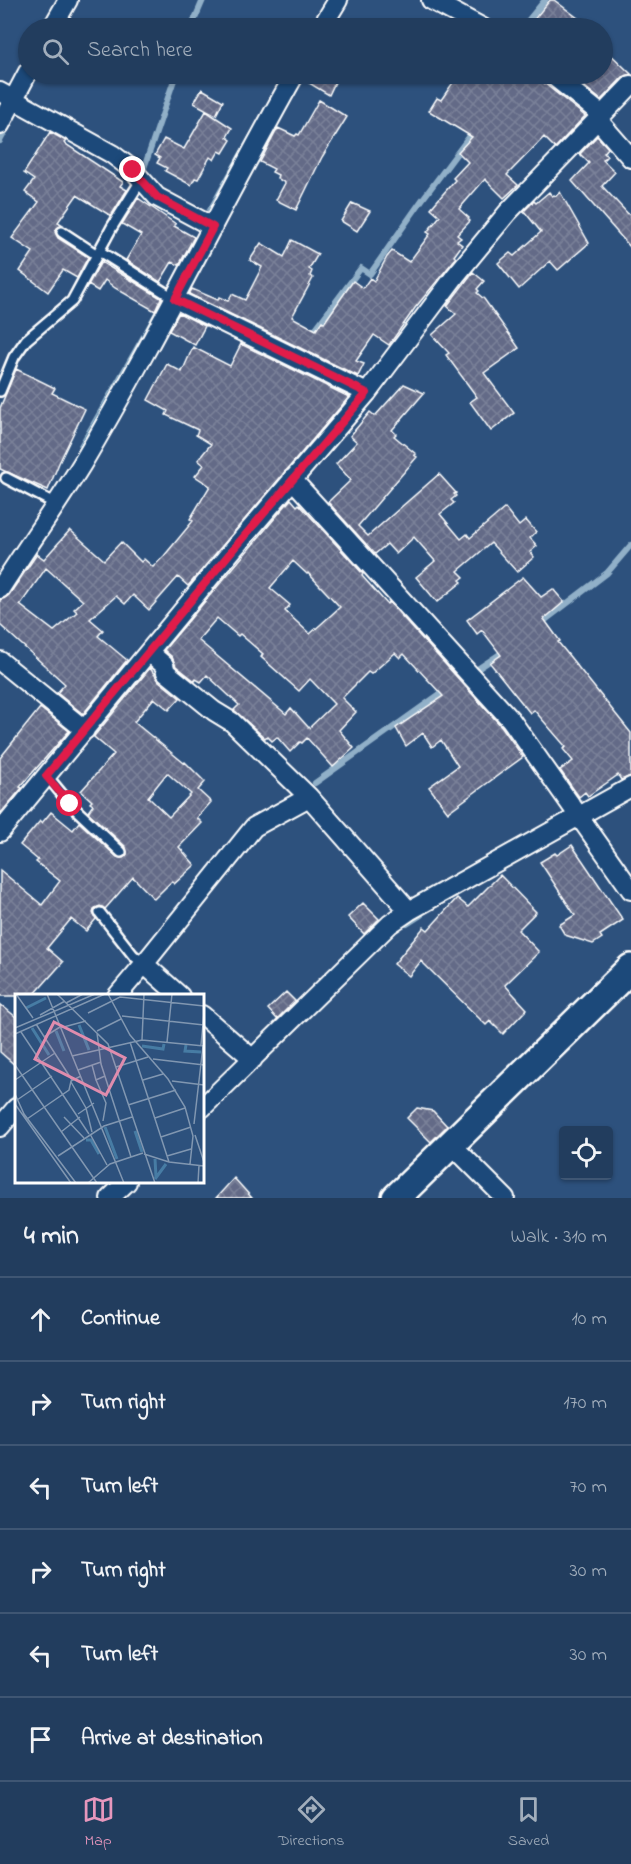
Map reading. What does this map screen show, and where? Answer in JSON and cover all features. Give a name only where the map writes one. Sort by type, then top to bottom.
[{"type":"street","points":[[58,18],[68,0]]},
{"type":"street","points":[[327,18],[338,0]]},
{"type":"street","points":[[431,0],[464,18]]},
{"type":"street","points":[[0,125],[7,96],[18,83]]},
{"type":"street","points":[[0,589],[50,500],[81,465],[206,224],[254,147],[289,84]]},
{"type":"street","points":[[562,84],[599,117],[631,158]]},
{"type":"street","points":[[0,832],[292,479],[367,393],[456,275],[508,212],[631,85]]},
{"type":"street","points":[[7,96],[112,154],[141,179],[157,197],[206,224]]},
{"type":"street","points":[[169,296],[367,393]]},
{"type":"street","points":[[292,479],[511,720],[631,890]]},
{"type":"street","points":[[149,652],[164,665],[166,672],[214,711],[232,722],[309,797],[409,911]]},
{"type":"street","points":[[0,661],[85,730]]},
{"type":"street","points":[[204,1106],[390,924],[409,911],[631,787]]},
{"type":"street","points":[[119,994],[254,827],[309,797]]},
{"type":"street","points":[[144,964],[178,994]]},
{"type":"street","points":[[396,1198],[631,968]]},
{"type":"street","points":[[204,1017],[253,1059]]},
{"type":"street","points":[[0,1127],[15,1109]]},
{"type":"street","points":[[452,1143],[505,1198]]},
{"type":"street","points":[[110,1198],[126,1183]]},
{"type":"lane","points":[[0,391],[17,351],[26,340],[72,301],[141,179]]},
{"type":"lane","points":[[62,232],[169,296]]},
{"type":"lane","points":[[6,478],[50,500]]},
{"type":"lane","points":[[46,776],[70,804],[121,852]]},
{"type":"lane","points":[[100,913],[133,955],[144,964]]},
{"type":"water","points":[[278,84],[285,84],[83,448],[79,445],[146,328],[199,231],[207,211]]},
{"type":"building","points":[[550,0],[554,0],[578,18],[535,18]]},
{"type":"building","points":[[613,57],[631,74],[623,77],[601,100],[581,84],[613,84]]},
{"type":"building","points":[[311,84],[334,84],[329,95]]},
{"type":"building","points":[[452,84],[545,84],[585,116],[555,148],[544,137],[507,175],[518,185],[504,198],[485,179],[459,209],[470,221],[457,235],[461,238],[457,241],[462,245],[454,256],[456,258],[415,308],[389,345],[374,335],[356,361],[364,364],[358,376],[189,294],[192,289],[218,300],[219,297],[228,301],[232,294],[245,300],[262,267],[250,260],[261,243],[284,257],[292,240],[318,254],[309,269],[312,271],[310,276],[313,278],[292,317],[316,330],[322,321],[324,323],[353,281],[363,288],[370,278],[374,281],[392,251],[409,262],[430,234],[427,232],[440,216],[431,208],[468,162],[458,152],[472,137],[429,111],[437,98],[441,100]]},
{"type":"building","points":[[202,89],[223,101],[216,115],[194,103]]},
{"type":"building","points":[[319,100],[347,117],[322,157],[296,210],[276,200],[285,183],[272,172],[274,169],[260,162],[278,128],[295,136],[299,135]]},
{"type":"building","points":[[206,111],[232,128],[227,137],[231,140],[223,153],[219,151],[214,160],[210,157],[198,179],[195,178],[191,185],[165,171],[167,168],[157,163],[160,158],[155,155],[164,139],[184,149]]},
{"type":"building","points":[[50,132],[123,182],[120,186],[127,190],[111,216],[77,195],[58,222],[63,225],[55,232],[58,238],[88,257],[77,278],[63,270],[48,292],[20,271],[33,252],[12,238],[39,202],[25,192],[34,180],[24,173]]},
{"type":"building","points":[[597,136],[608,148],[604,153],[607,156],[603,160],[615,172],[602,186],[631,217],[631,248],[572,181],[589,163],[580,154]]},
{"type":"building","points":[[549,192],[552,196],[556,196],[560,192],[589,243],[558,270],[550,261],[519,289],[498,263],[510,253],[514,256],[541,232],[524,211],[534,201],[536,203]]},
{"type":"building","points":[[138,198],[176,224],[174,226],[194,237],[179,265],[172,262],[160,282],[126,260],[141,235],[122,224]]},
{"type":"building","points":[[352,203],[370,211],[357,231],[341,221]]},
{"type":"building","points":[[101,262],[161,298],[155,311],[105,280],[98,291],[88,285]]},
{"type":"building","points":[[473,272],[484,281],[477,289],[479,291],[477,293],[484,299],[519,348],[484,373],[514,413],[491,431],[470,402],[477,397],[446,355],[449,353],[432,335],[456,314],[447,306]]},
{"type":"building","points":[[179,313],[205,326],[195,345],[169,331]]},
{"type":"building","points":[[241,344],[349,397],[188,586],[178,577],[149,610],[133,595],[125,604],[116,596],[90,619],[103,630],[98,636],[127,660],[83,714],[57,693],[65,684],[0,625],[0,600],[9,595],[37,554],[44,559],[70,530],[104,560],[121,542],[141,562],[144,559],[153,567],[164,556],[193,521],[190,519],[210,486],[195,476],[204,465],[198,460],[211,444],[196,435],[198,430],[166,415],[168,411],[148,400],[167,364],[182,372],[193,347],[230,366]],"holes":[[[46,568],[83,601],[74,609],[77,612],[54,631],[20,605]]]},
{"type":"building","points":[[16,369],[55,388],[52,393],[85,409],[48,490],[0,469],[0,408]]},
{"type":"building","points":[[404,384],[424,393],[392,430],[396,434],[394,436],[417,457],[358,526],[368,536],[439,474],[456,493],[451,500],[454,503],[440,514],[461,539],[467,534],[470,538],[505,508],[519,526],[526,520],[536,532],[530,538],[537,546],[530,552],[534,557],[517,572],[491,543],[458,571],[464,577],[460,580],[462,582],[437,602],[416,577],[435,561],[414,537],[396,554],[387,544],[375,554],[328,502],[351,480],[336,464],[357,442],[350,436],[370,412],[375,416]]},
{"type":"building","points":[[291,499],[297,506],[299,504],[363,574],[362,576],[387,604],[389,602],[502,727],[523,757],[448,812],[429,787],[458,766],[441,740],[432,747],[423,733],[406,746],[396,728],[443,696],[404,654],[400,658],[395,653],[371,674],[368,672],[342,698],[356,712],[339,730],[354,748],[333,767],[307,738],[290,752],[277,737],[272,741],[267,736],[265,738],[234,710],[239,705],[207,675],[201,682],[196,679],[195,681],[176,666],[172,657],[164,650]],"holes":[[[293,561],[308,573],[340,607],[310,634],[285,611],[290,605],[270,588]],[[217,618],[263,654],[261,657],[299,691],[310,679],[334,704],[309,728],[291,708],[286,714],[198,640]]]},
{"type":"building","points":[[523,577],[541,597],[553,589],[564,602],[544,619],[560,641],[558,642],[631,733],[631,776],[621,780],[618,775],[588,796],[585,792],[579,797],[560,770],[573,761],[563,749],[566,747],[534,710],[530,713],[490,663],[501,655],[482,630],[477,634],[467,620]]},
{"type":"building","points":[[150,668],[159,681],[180,698],[169,710],[154,698],[134,722],[185,762],[205,782],[198,790],[211,802],[197,818],[202,823],[179,847],[195,865],[174,884],[172,881],[154,899],[133,877],[105,909],[100,906],[95,908],[93,913],[96,919],[86,931],[71,919],[47,948],[63,962],[35,994],[0,996],[0,870],[42,905],[60,881],[36,862],[38,860],[20,845],[40,821],[42,823],[51,812],[73,830],[79,822],[117,857],[123,858],[127,854],[126,847],[88,812],[93,805],[90,803],[92,801],[81,791],[114,754],[94,737]],"holes":[[[167,773],[191,794],[169,817],[148,797]]]},
{"type":"building","points":[[40,708],[69,731],[20,787],[22,788],[0,814],[0,758]]},
{"type":"building","points":[[572,845],[623,920],[600,935],[602,938],[593,944],[565,935],[559,925],[575,915],[540,862]]},
{"type":"building","points":[[500,875],[536,912],[518,930],[539,952],[505,985],[527,1009],[503,1034],[490,1021],[486,1025],[421,961],[409,976],[394,964],[424,927],[428,930],[457,898],[468,907]]},
{"type":"building","points":[[363,903],[379,919],[364,934],[348,917]]},
{"type":"building","points":[[286,992],[295,1001],[277,1019],[268,1009]]},
{"type":"building","points":[[0,1004],[15,1016],[15,1065],[0,1052]]},
{"type":"building","points":[[417,1108],[433,1111],[447,1126],[431,1142],[407,1118]]},
{"type":"building","points":[[234,1178],[252,1198],[216,1198]]},
{"type":"waterway","points":[[195,18],[203,0]]},
{"type":"waterway","points":[[530,18],[545,0]]},
{"type":"waterway","points":[[143,171],[173,84]]},
{"type":"waterway","points":[[0,141],[8,126]]},
{"type":"waterway","points":[[310,336],[361,268],[370,274],[475,129]]},
{"type":"waterway","points":[[540,624],[607,573],[631,545]]},
{"type":"waterway","points":[[479,668],[506,650]]},
{"type":"waterway","points":[[315,783],[447,689]]},
{"type":"waterway","points":[[407,924],[421,915]]},
{"type":"waterway","points":[[9,1105],[15,1098]]},
{"type":"route","points":[[70,804],[46,776],[235,547],[367,393],[175,299],[213,227],[157,197],[133,170]]}]
